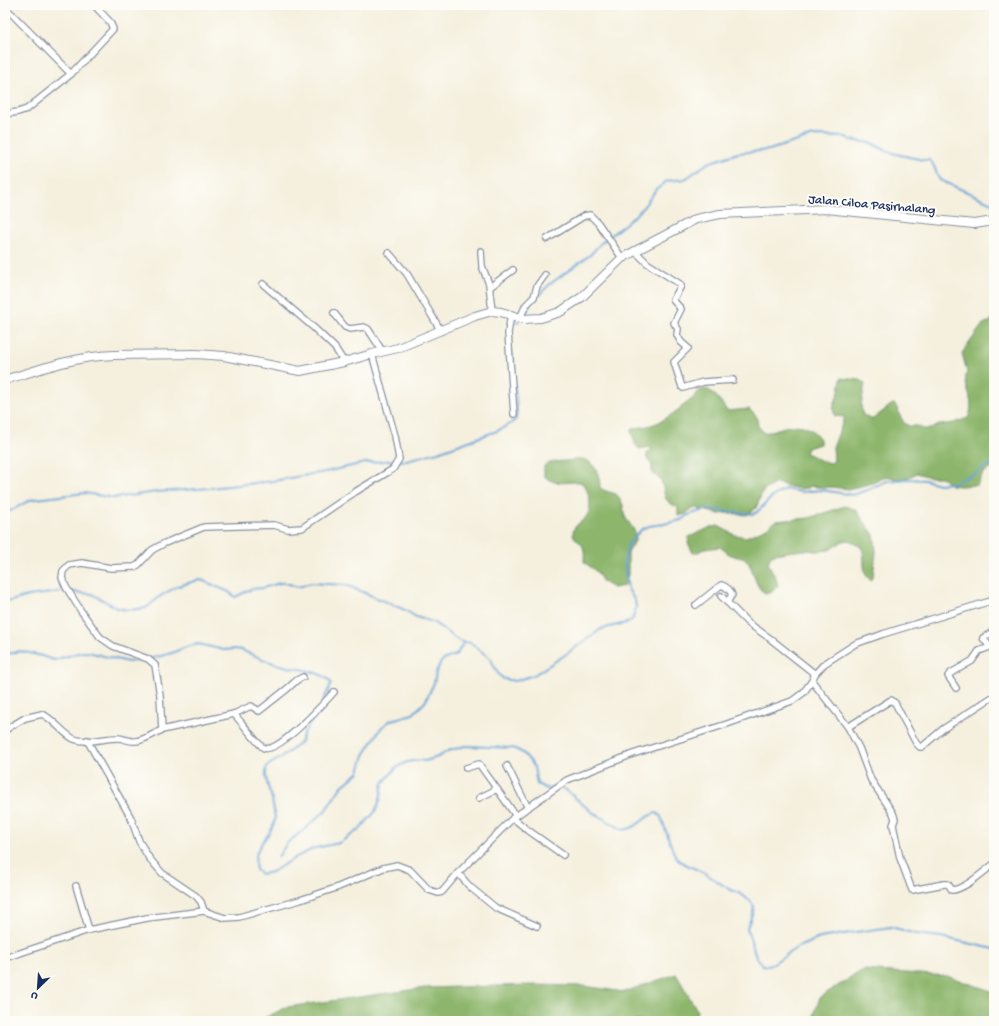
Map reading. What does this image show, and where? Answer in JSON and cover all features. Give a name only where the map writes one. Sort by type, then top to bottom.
[{"type":"main road","name":"Jalan Ciloa Pasirhalang","points":[[5,380],[69,362],[102,355],[196,354],[224,356],[295,371],[318,368],[398,348],[468,319],[492,311],[511,314],[528,320],[541,318],[560,312],[582,297],[622,258],[696,218],[720,214],[826,209],[974,224],[994,221]]},
{"type":"street","points":[[5,114],[27,109],[71,74],[114,29],[110,22],[94,5]]},
{"type":"street","points":[[5,7],[71,74]]},
{"type":"street","points":[[547,239],[588,214],[598,223],[622,258]]},
{"type":"street","points":[[481,251],[482,266],[490,287],[492,311]]},
{"type":"street","points":[[635,251],[647,263],[681,286],[673,300],[681,309],[674,323],[678,329],[677,335],[681,342],[688,348],[674,362],[682,387],[683,388],[703,382],[733,380]]},
{"type":"street","points":[[389,253],[407,274],[441,331]]},
{"type":"street","points":[[490,287],[513,270]]},
{"type":"street","points":[[520,318],[526,306],[534,297],[537,286],[545,275]]},
{"type":"street","points":[[264,284],[335,348],[344,362]]},
{"type":"street","points":[[334,313],[345,327],[350,329],[364,327],[368,329],[383,352]]},
{"type":"street","points":[[511,314],[508,333],[514,414]]},
{"type":"street","points":[[162,730],[160,695],[155,665],[148,659],[113,646],[100,637],[66,587],[62,578],[63,571],[69,565],[76,563],[111,568],[134,567],[138,565],[152,550],[204,527],[260,525],[288,529],[302,528],[355,492],[393,470],[399,459],[395,436],[372,354]]},
{"type":"street","points":[[696,605],[722,585],[732,594],[727,602]]},
{"type":"street","points":[[721,596],[748,623],[815,674]]},
{"type":"street","points":[[5,958],[89,930],[162,916],[204,911],[225,918],[239,918],[322,893],[383,868],[397,865],[410,870],[424,886],[438,894],[442,892],[458,873],[515,817],[567,780],[633,754],[721,726],[792,701],[803,693],[812,681],[815,674],[824,664],[855,644],[994,600]]},
{"type":"street","points":[[956,688],[948,676],[972,661],[979,651],[990,647],[983,638],[992,632],[994,633]]},
{"type":"street","points":[[5,730],[25,718],[42,714],[53,720],[74,738],[87,740],[118,738],[128,741],[142,740],[162,730],[234,714],[251,706],[254,706],[258,711],[297,680],[303,677]]},
{"type":"street","points":[[812,681],[848,728],[859,748],[871,780],[893,813],[895,819],[893,825],[900,858],[912,890],[944,884],[948,884],[952,890],[954,890],[968,884],[994,864]]},
{"type":"street","points":[[234,714],[261,747],[269,749],[273,748],[296,732],[334,692]]},
{"type":"street","points":[[848,728],[891,700],[895,703],[912,737],[918,746],[922,747],[940,731],[994,696]]},
{"type":"street","points":[[87,740],[131,818],[139,841],[149,858],[162,873],[196,896],[201,902],[204,911]]},
{"type":"street","points":[[466,768],[479,764],[515,817],[525,828],[563,855]]},
{"type":"street","points":[[507,766],[528,808]]},
{"type":"street","points":[[478,798],[497,789]]},
{"type":"street","points":[[458,873],[470,887],[496,908],[537,926]]},
{"type":"street","points":[[76,886],[89,930]]},
{"type":"green space","points":[[994,315],[994,467],[983,473],[977,485],[951,485],[941,477],[929,477],[917,473],[909,477],[897,479],[886,476],[873,483],[849,489],[812,486],[800,489],[776,483],[763,491],[756,508],[749,514],[719,514],[696,508],[690,510],[686,514],[678,516],[678,507],[666,500],[661,480],[652,473],[652,465],[647,456],[650,450],[649,447],[639,449],[635,444],[631,430],[633,428],[651,425],[665,419],[692,399],[701,390],[707,389],[714,394],[727,411],[749,409],[757,417],[758,426],[764,433],[797,425],[809,429],[819,438],[820,444],[808,448],[806,453],[822,461],[831,463],[834,460],[833,447],[845,417],[835,416],[834,413],[834,404],[839,392],[841,378],[860,380],[865,383],[861,406],[863,415],[870,419],[873,419],[894,404],[898,408],[899,414],[904,423],[909,426],[918,426],[923,429],[931,429],[939,425],[954,423],[968,418],[971,405],[966,382],[967,372],[962,353],[983,324],[991,321]]},
{"type":"green space","points":[[582,459],[591,463],[599,477],[600,488],[618,496],[623,505],[625,517],[634,530],[636,539],[628,553],[628,575],[624,586],[613,588],[603,582],[597,572],[584,562],[583,547],[573,534],[574,529],[588,513],[590,503],[586,489],[580,482],[561,483],[544,476],[544,466],[555,462]]},
{"type":"green space","points":[[845,506],[856,510],[874,535],[876,551],[873,578],[870,580],[865,573],[864,555],[861,547],[849,540],[843,541],[829,550],[803,550],[771,555],[768,563],[776,578],[778,586],[772,592],[766,594],[757,585],[749,563],[743,557],[737,557],[729,554],[720,547],[704,549],[693,553],[688,543],[689,537],[709,528],[718,526],[735,535],[746,537],[767,528],[775,521],[809,518]]},
{"type":"green space","points":[[863,970],[947,976],[994,992],[994,1021],[812,1021],[820,997]]},
{"type":"green space","points":[[676,974],[697,1010],[695,1021],[258,1021],[287,1007],[425,988],[531,985],[584,986],[624,992]]},
{"type":"waterway","points":[[535,299],[550,284],[590,255],[601,243],[630,220],[641,210],[656,190],[667,181],[685,179],[708,163],[738,153],[769,150],[813,136],[846,137],[851,140],[871,143],[896,154],[929,160],[933,164],[940,180],[992,203],[994,202]]},
{"type":"waterway","points":[[526,312],[531,304]]},
{"type":"waterway","points":[[511,322],[518,322],[519,320]]},
{"type":"waterway","points":[[5,514],[30,500],[36,499],[85,493],[113,498],[157,492],[273,481],[365,463],[396,460],[403,461],[438,452],[497,431],[516,419],[517,410],[512,353]]},
{"type":"waterway","points":[[71,592],[92,594],[117,608],[128,610],[146,608],[162,595],[178,586],[201,580],[229,592],[235,597],[252,589],[263,588],[280,583],[286,583],[298,587],[311,583],[346,585],[405,610],[416,617],[433,622],[459,641],[471,643],[491,659],[499,675],[504,679],[515,681],[534,675],[601,629],[630,622],[633,618],[636,607],[635,601],[628,589],[624,563],[628,544],[641,530],[649,526],[681,520],[688,515],[707,509],[753,514],[772,497],[785,489],[802,492],[821,490],[853,495],[887,481],[908,479],[925,480],[939,484],[953,483],[974,474],[994,462]]},
{"type":"waterway","points":[[5,601],[11,601],[28,596],[67,592]]},
{"type":"waterway","points":[[278,857],[287,843],[325,811],[341,787],[359,772],[364,755],[381,728],[391,720],[413,714],[425,702],[434,683],[436,672],[441,662],[456,655],[464,642]]},
{"type":"waterway","points":[[150,659],[198,644],[224,650],[241,650],[275,664],[313,672],[325,677],[331,684],[323,701]]},
{"type":"waterway","points":[[5,655],[20,651],[54,660],[82,652],[88,652],[128,662],[145,660]]},
{"type":"waterway","points":[[320,711],[304,732],[300,743],[267,766],[266,777],[275,819],[273,827],[256,854],[256,870],[261,874],[272,872],[298,856],[315,848],[339,843],[359,830],[375,812],[380,800],[383,783],[396,768],[407,762],[419,760],[425,761],[438,757],[448,751],[465,746],[513,748],[523,753],[531,762],[534,767],[537,784],[547,789],[553,787]]},
{"type":"waterway","points":[[559,787],[566,790],[592,812],[623,830],[632,828],[650,815],[657,813],[661,817],[673,851],[679,861],[706,874],[729,889],[741,894],[754,906],[747,928],[756,957],[763,965],[769,966],[798,947],[820,938],[891,927],[916,934],[941,937],[994,949]]}]
